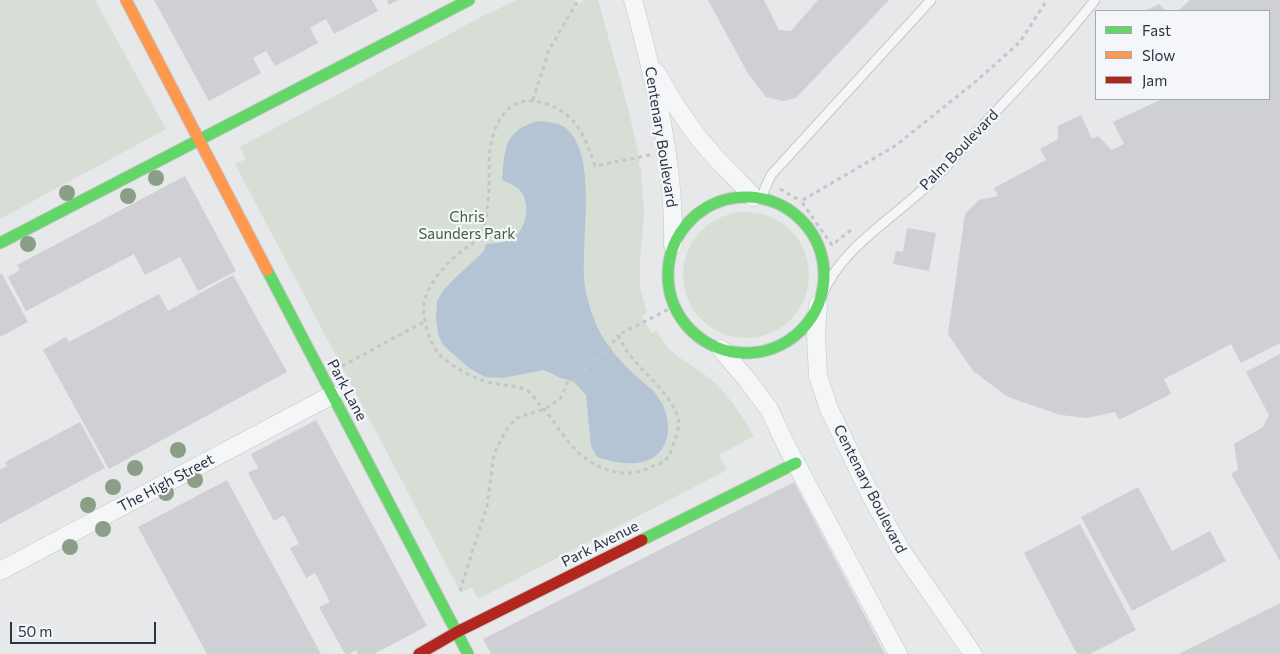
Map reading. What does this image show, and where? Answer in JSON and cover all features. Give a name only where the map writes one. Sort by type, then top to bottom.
[{"type":"street","name":"Park Lane","points":[[126,0],[468,654]]},
{"type":"street","points":[[0,242],[469,0]]},
{"type":"street","name":"Centenary Boulevard","points":[[633,0],[649,58],[666,152],[674,220],[673,245]]},
{"type":"street","name":"Centenary Boulevard","points":[[649,58],[677,109],[691,129],[709,150],[758,197]]},
{"type":"street","points":[[758,197],[777,203],[791,211],[804,222],[820,249],[824,265],[824,281],[820,301],[811,318],[802,330],[791,339],[778,346],[750,353],[735,352],[704,340],[690,329],[679,315],[671,299],[668,263],[673,245],[688,221],[699,212],[711,204],[732,198],[758,197]]},
{"type":"street","name":"Centenary Boulevard","points":[[820,301],[816,336],[818,376],[829,409],[870,496],[900,550],[973,654]]},
{"type":"street","points":[[721,348],[769,410],[898,654]]},
{"type":"street","name":"The High Street","points":[[0,571],[332,395]]},
{"type":"street","name":"Park Avenue","points":[[419,654],[457,632],[796,463]]},
{"type":"lane","points":[[758,197],[771,175],[931,0]]},
{"type":"lane","name":"Palm Boulevard","points":[[820,301],[833,273],[845,258],[929,183],[1044,60],[1095,0]]},
{"type":"path","points":[[532,100],[549,50],[578,0]]},
{"type":"path","points":[[801,201],[895,146],[974,83],[1020,42],[1047,0]]},
{"type":"path","points":[[618,335],[626,350],[672,404],[679,423],[673,446],[665,461],[640,473],[628,474],[613,471],[590,462],[572,446],[529,392],[515,386],[491,383],[470,375],[452,365],[437,352],[428,333],[423,312],[428,291],[442,268],[477,240],[482,231],[487,215],[489,149],[494,129],[502,114],[517,104],[532,100],[549,104],[575,122],[586,142],[595,166],[666,152]]},
{"type":"path","points":[[768,183],[801,201],[832,245]]},
{"type":"path","points":[[460,591],[487,506],[494,454],[505,432],[516,418],[544,409],[560,399],[568,381],[573,381],[611,346],[618,335],[675,306]]},
{"type":"path","points":[[323,376],[425,321]]},
{"type":"green space","points":[[0,0],[95,0],[166,129],[0,219]]},
{"type":"green space","name":"Chris Saunders Park","points":[[517,0],[574,0],[576,4],[583,2],[582,0],[598,0],[628,108],[640,161],[638,162],[641,170],[644,214],[640,288],[647,313],[642,316],[651,333],[657,330],[661,339],[674,353],[707,376],[720,388],[754,436],[719,455],[727,470],[478,599],[472,587],[461,593],[235,164],[246,159],[240,147],[479,18]]},
{"type":"green space","points":[[746,212],[770,216],[791,230],[805,251],[809,275],[805,299],[791,320],[770,334],[746,338],[722,334],[701,320],[687,299],[683,275],[687,251],[701,230],[722,216]]},
{"type":"water","points":[[539,121],[565,127],[578,145],[586,186],[584,279],[587,297],[595,322],[611,350],[656,394],[666,414],[668,433],[666,442],[655,456],[646,461],[622,463],[597,457],[591,446],[586,395],[574,382],[544,370],[503,378],[485,377],[469,368],[443,345],[438,334],[436,318],[437,301],[443,291],[484,251],[486,244],[510,240],[522,228],[525,221],[526,205],[521,192],[516,187],[502,180],[504,159],[508,142],[513,135],[527,125]]},
{"type":"building","points":[[154,0],[372,0],[378,11],[334,34],[326,19],[310,28],[318,43],[275,66],[266,51],[253,58],[261,73],[209,101]]},
{"type":"building","points":[[387,0],[398,0],[389,5]]},
{"type":"building","points":[[708,0],[764,0],[779,30],[791,31],[818,0],[889,0],[796,98],[783,101],[766,97],[747,72]]},
{"type":"building","points":[[1190,0],[1280,0],[1280,343],[1241,363],[1231,344],[1164,379],[1171,394],[1119,420],[1115,412],[1087,418],[1061,415],[1008,397],[973,371],[948,334],[965,214],[979,200],[998,196],[994,188],[1046,160],[1040,149],[1058,139],[1058,126],[1081,115],[1092,139],[1098,136],[1112,150],[1124,144],[1113,122],[1160,100],[1270,100],[1270,10],[1179,10]]},
{"type":"building","points":[[1159,4],[1165,10],[1147,10]]},
{"type":"building","points":[[185,176],[236,271],[198,291],[180,257],[145,275],[134,254],[26,311],[8,277],[20,270],[17,265]]},
{"type":"building","points":[[907,228],[936,233],[929,271],[893,264],[896,251],[903,252]]},
{"type":"building","points":[[0,274],[2,274],[28,322],[0,337]]},
{"type":"building","points":[[233,275],[287,372],[109,469],[43,350],[66,337],[69,342],[159,294],[168,311]]},
{"type":"building","points":[[1280,354],[1280,561],[1231,474],[1238,470],[1234,444],[1263,427],[1269,415],[1246,372]]},
{"type":"building","points":[[316,420],[427,626],[374,654],[358,654],[356,650],[345,654],[319,607],[330,602],[315,573],[306,578],[290,548],[299,544],[284,515],[274,521],[248,473],[258,468],[251,454]]},
{"type":"building","points":[[80,422],[105,468],[0,524],[0,470],[7,466],[5,462]]},
{"type":"building","points":[[227,480],[321,654],[207,654],[138,527]]},
{"type":"building","points":[[794,482],[885,654],[491,654],[483,639]]},
{"type":"building","points":[[1138,487],[1172,551],[1210,531],[1226,561],[1132,611],[1081,517]]},
{"type":"building","points":[[1080,524],[1136,630],[1090,654],[1077,654],[1024,553]]},
{"type":"building","points":[[1280,603],[1280,654],[1179,654]]},
{"type":"traffic: fast","points":[[0,243],[469,0]]},
{"type":"traffic: fast","points":[[738,197],[754,197],[769,200],[783,206],[806,225],[815,238],[821,252],[824,275],[823,290],[815,312],[796,335],[783,344],[769,350],[754,353],[738,353],[723,350],[709,344],[686,325],[677,312],[671,298],[668,283],[668,267],[671,252],[677,238],[696,215],[709,206],[723,200],[738,197]]},
{"type":"traffic: fast","points":[[267,270],[468,654]]},
{"type":"traffic: fast","points":[[642,540],[796,463]]},
{"type":"traffic: slow","points":[[126,0],[267,270]]},
{"type":"traffic: jam","points":[[419,654],[457,632],[642,540]]}]
